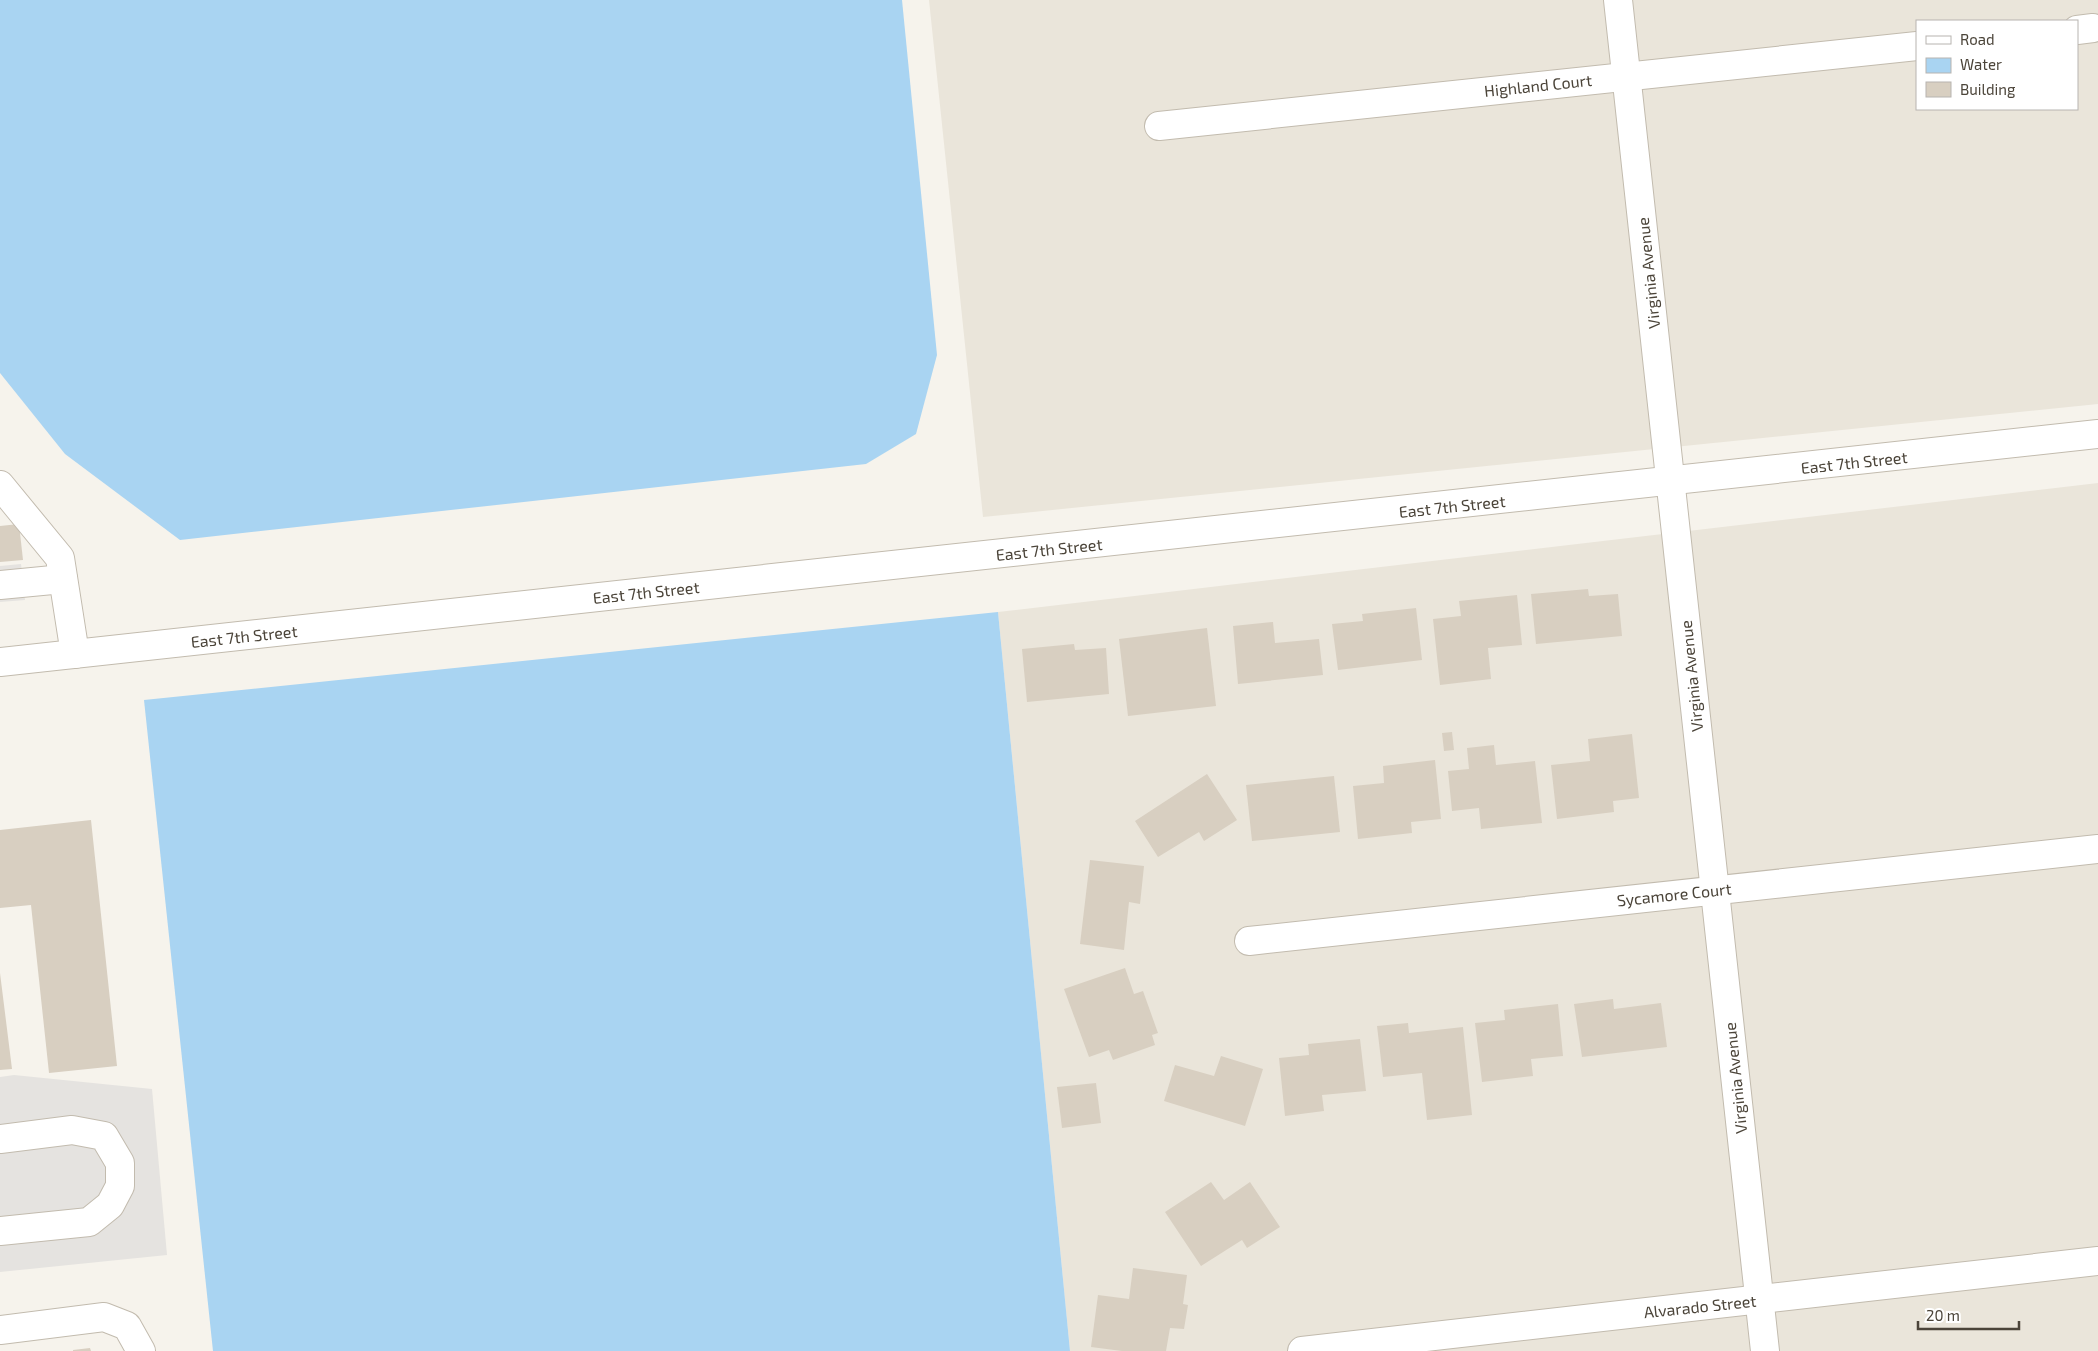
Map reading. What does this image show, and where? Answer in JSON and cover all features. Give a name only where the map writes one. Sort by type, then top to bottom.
[{"type":"street","name":"Virginia Avenue","points":[[1618,0],[1765,1351]]},
{"type":"street","name":"Highland Court","points":[[1159,126],[1916,46]]},
{"type":"street","name":"East 7th Street","points":[[0,662],[2098,434]]},
{"type":"street","points":[[0,485],[60,558],[75,654]]},
{"type":"street","points":[[0,585],[63,579]]},
{"type":"street","name":"Sycamore Court","points":[[1249,942],[2098,849]]},
{"type":"street","points":[[0,1139],[72,1130],[104,1136],[120,1163],[120,1186],[110,1206],[89,1222],[0,1231]]},
{"type":"street","name":"Alvarado Street","points":[[1302,1350],[2098,1261]]},
{"type":"street","points":[[0,1330],[104,1318],[127,1326],[141,1351]]},
{"type":"shaded area","points":[[929,0],[2098,0],[2098,404],[983,517]]},
{"type":"shaded area","points":[[2098,483],[2098,1351],[1070,1351],[998,612]]},
{"type":"shaded area","points":[[21,564],[25,600],[0,602],[0,566]]},
{"type":"shaded area","points":[[14,1075],[152,1089],[167,1255],[0,1272],[0,1077]]},
{"type":"water","points":[[0,0],[902,0],[937,355],[916,434],[866,464],[180,540],[65,454],[0,373]]},
{"type":"water","points":[[998,612],[1070,1351],[213,1351],[144,700]]},
{"type":"building","points":[[19,524],[23,560],[0,562],[0,526]]},
{"type":"building","points":[[1588,589],[1589,596],[1618,594],[1622,636],[1536,644],[1531,594]]},
{"type":"building","points":[[1517,595],[1522,645],[1488,648],[1491,679],[1440,685],[1433,619],[1461,616],[1459,601]]},
{"type":"building","points":[[1416,608],[1422,660],[1338,670],[1332,624],[1363,621],[1362,614]]},
{"type":"building","points":[[1273,622],[1275,643],[1319,639],[1323,675],[1238,684],[1233,626]]},
{"type":"building","points":[[1207,628],[1216,706],[1128,716],[1119,639]]},
{"type":"building","points":[[1074,644],[1075,650],[1106,648],[1109,694],[1027,702],[1022,649]]},
{"type":"building","points":[[1452,732],[1454,750],[1444,751],[1442,733]]},
{"type":"building","points":[[1632,734],[1639,798],[1613,801],[1614,812],[1557,819],[1551,765],[1590,761],[1588,739]]},
{"type":"building","points":[[1494,745],[1496,765],[1535,761],[1542,823],[1481,829],[1479,808],[1452,811],[1448,771],[1469,769],[1467,748]]},
{"type":"building","points":[[1435,760],[1441,819],[1411,822],[1412,833],[1358,839],[1353,786],[1384,783],[1383,766]]},
{"type":"building","points":[[1207,774],[1237,820],[1204,841],[1199,832],[1158,857],[1135,821]]},
{"type":"building","points":[[1334,776],[1340,832],[1252,841],[1246,785]]},
{"type":"building","points":[[91,820],[117,1066],[49,1073],[31,905],[0,908],[0,830]]},
{"type":"building","points":[[1090,860],[1144,866],[1140,904],[1129,902],[1124,950],[1080,944]]},
{"type":"building","points":[[1125,968],[1134,994],[1143,991],[1158,1033],[1152,1035],[1155,1045],[1113,1060],[1109,1050],[1089,1057],[1064,989]]},
{"type":"building","points":[[0,973],[12,1069],[0,1070]]},
{"type":"building","points":[[1613,999],[1614,1009],[1661,1003],[1667,1047],[1582,1057],[1574,1004]]},
{"type":"building","points":[[1558,1004],[1563,1056],[1531,1059],[1533,1076],[1482,1082],[1475,1023],[1505,1020],[1504,1010]]},
{"type":"building","points":[[1408,1023],[1409,1033],[1463,1027],[1472,1115],[1427,1120],[1422,1073],[1383,1077],[1377,1026]]},
{"type":"building","points":[[1360,1039],[1366,1091],[1322,1095],[1324,1111],[1285,1116],[1279,1058],[1309,1055],[1308,1044]]},
{"type":"building","points":[[1221,1056],[1263,1069],[1245,1126],[1164,1101],[1175,1065],[1214,1076]]},
{"type":"building","points":[[1096,1083],[1101,1123],[1062,1128],[1057,1087]]},
{"type":"building","points":[[1211,1182],[1224,1200],[1250,1182],[1280,1227],[1247,1248],[1242,1240],[1201,1266],[1165,1212]]},
{"type":"building","points":[[1133,1268],[1187,1275],[1183,1304],[1188,1305],[1184,1329],[1170,1328],[1166,1351],[1122,1351],[1091,1347],[1098,1295],[1129,1299]]},
{"type":"building","points":[[90,1348],[91,1351],[73,1351],[73,1350]]}]
